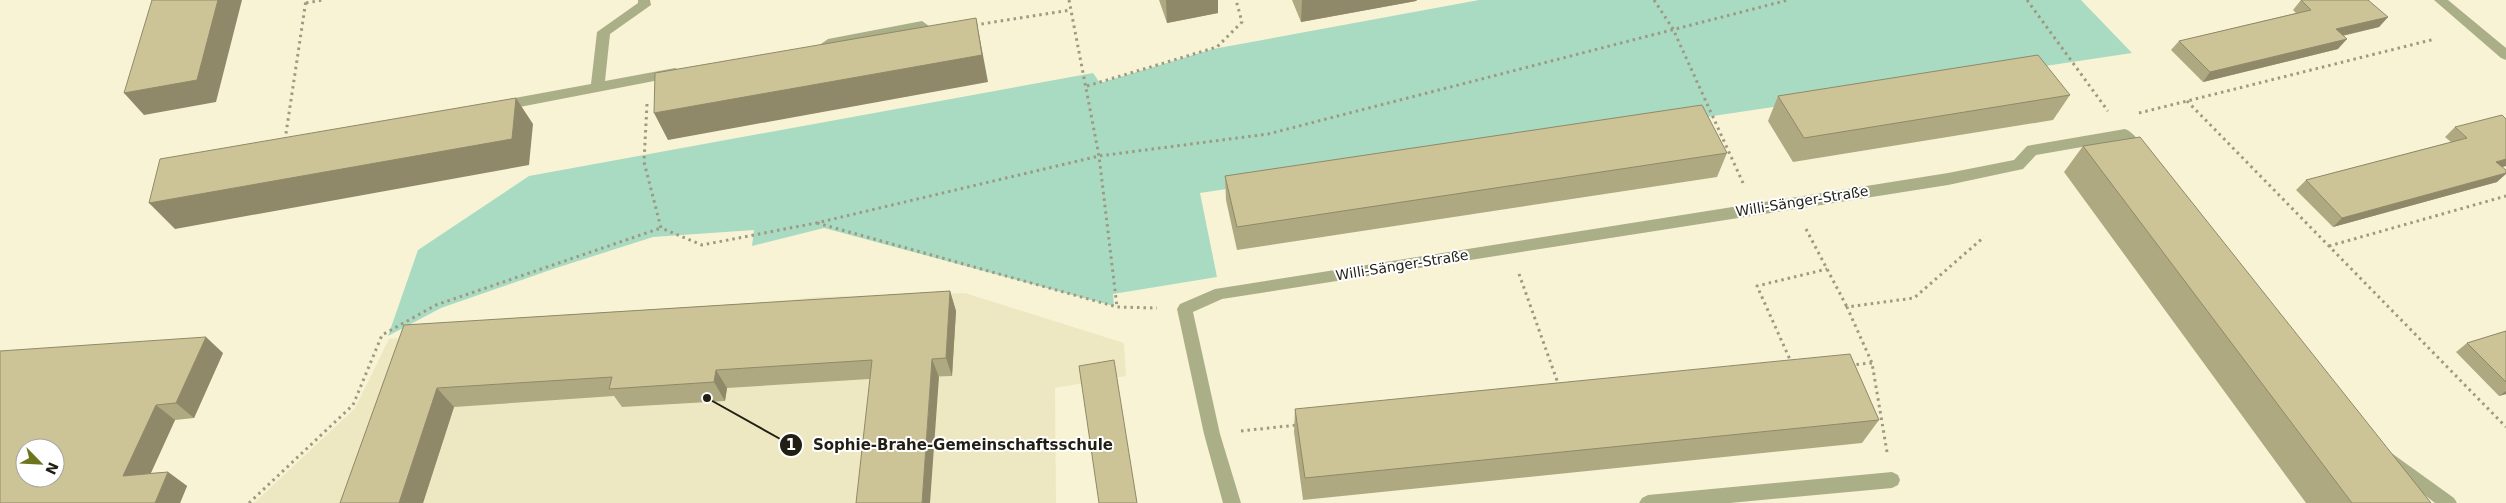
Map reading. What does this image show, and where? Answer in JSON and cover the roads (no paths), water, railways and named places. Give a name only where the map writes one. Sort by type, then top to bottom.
[{"type":"street","points":[[597,89],[604,32],[645,5],[644,0]]},
{"type":"street","points":[[2440,0],[2506,55]]},
{"type":"street","points":[[815,46],[922,26]]},
{"type":"street","points":[[490,107],[688,71]]},
{"type":"street","name":"Willi-Sänger-Straße","points":[[1232,503],[1212,434],[1185,309],[1220,293],[1948,178],[2018,165],[2032,150],[2125,134],[2150,165]]},
{"type":"street","points":[[2381,452],[2448,503]]},
{"type":"street","points":[[1648,503],[1892,480]]},
{"type":"place","name":"Sophie-Brahe-Gemeinschaftsschule","points":[[707,398]]}]
